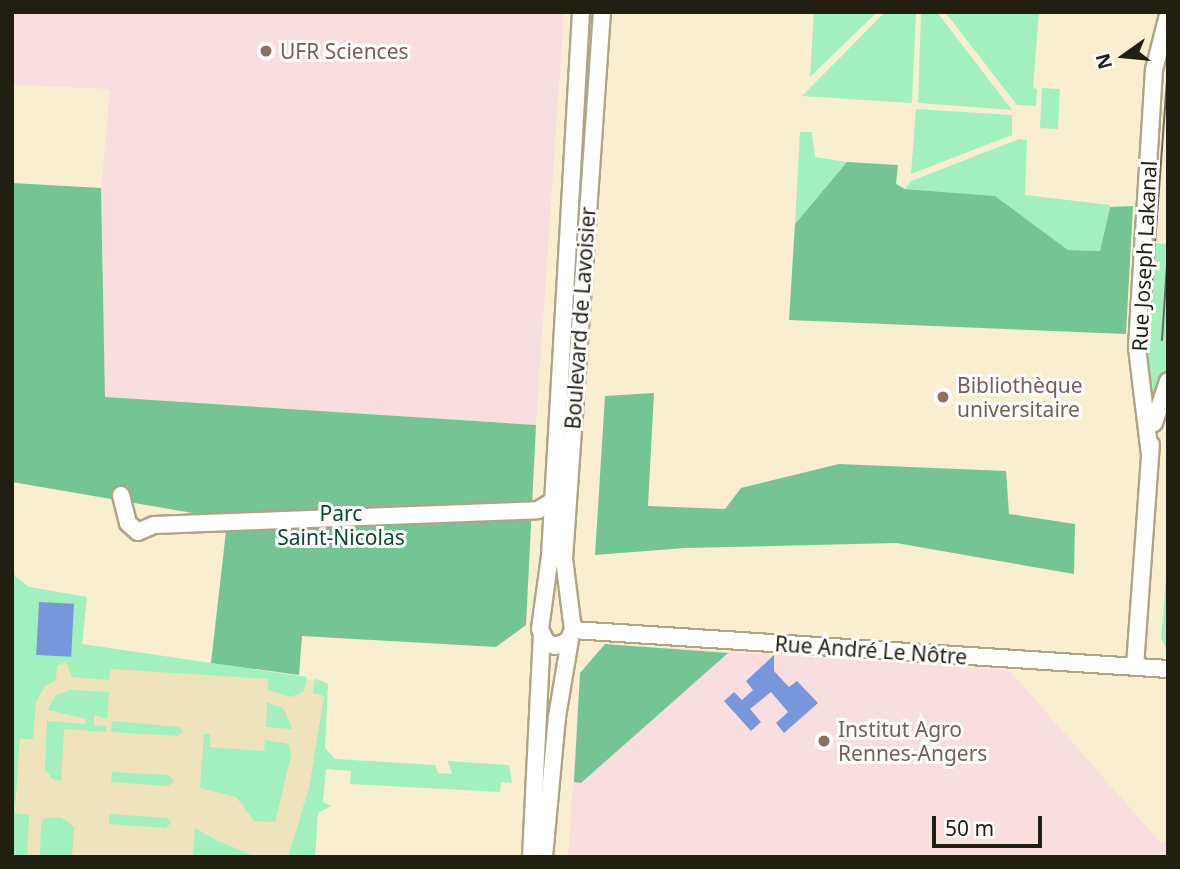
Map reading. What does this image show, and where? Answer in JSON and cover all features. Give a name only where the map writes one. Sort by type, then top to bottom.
[{"type":"street","name":"Boulevard de Lavoisier","points":[[531,857],[542,629],[554,500],[581,12]]},
{"type":"street","name":"Boulevard de Lavoisier","points":[[544,857],[557,717],[572,631],[564,559],[602,12]]},
{"type":"street","name":"Rue Joseph Lakanal","points":[[1150,455],[1137,347],[1154,70],[1168,15]]},
{"type":"street","name":"Rue Joseph Lakanal","points":[[1135,666],[1150,455],[1156,407],[1168,381]]},
{"type":"street","points":[[121,495],[128,523],[138,532],[154,525],[538,510],[554,500]]},
{"type":"street","points":[[559,612],[572,631],[555,646],[542,629],[559,612]]},
{"type":"street","name":"Rue André Le Nôtre","points":[[572,631],[1168,669]]},
{"type":"shaded area","points":[[12,12],[564,12],[536,425],[105,397],[101,189],[110,89],[12,85]]},
{"type":"shaded area","points":[[29,587],[87,597],[82,644],[325,682],[315,857],[13,857]]},
{"type":"shaded area","name":"Institut Agro Rennes-Angers","points":[[605,644],[1009,670],[1161,843],[1168,839],[1168,857],[568,857],[580,674]]},
{"type":"green space","points":[[814,12],[877,12],[810,77]]},
{"type":"green space","points":[[885,12],[916,12],[912,103],[802,96]]},
{"type":"green space","points":[[921,12],[937,12],[1012,110],[918,103]]},
{"type":"green space","points":[[945,12],[1039,12],[1033,88],[1037,89],[1036,106],[1017,105]]},
{"type":"green space","points":[[1042,88],[1060,89],[1058,129],[1040,128]]},
{"type":"green space","points":[[916,109],[1012,115],[1012,135],[911,174]]},
{"type":"green space","points":[[800,132],[812,132],[815,157],[847,162],[795,224]]},
{"type":"green space","points":[[1019,139],[1027,140],[1025,195],[1110,205],[1100,251],[1068,250],[995,196],[905,189],[911,181]]},
{"type":"green space","points":[[847,162],[898,165],[896,184],[905,189],[995,196],[1068,250],[1100,251],[1110,207],[1133,206],[1126,334],[789,320],[795,224]]},
{"type":"green space","name":"Parc Saint-Nicolas","points":[[12,183],[101,188],[105,397],[536,425],[526,625],[496,647],[302,636],[299,675],[211,663],[226,531],[210,516],[12,482]]},
{"type":"green space","points":[[1150,243],[1168,244],[1168,372],[1152,402],[1143,361]]},
{"type":"green space","points":[[654,393],[648,506],[725,509],[741,488],[839,464],[1006,471],[1009,514],[1075,524],[1074,574],[896,543],[685,548],[595,555],[605,396]]},
{"type":"green space","points":[[1168,554],[1168,653],[1161,638]]},
{"type":"green space","points":[[12,562],[15,576],[29,587],[87,597],[82,644],[307,677],[304,691],[291,697],[268,690],[268,679],[111,669],[109,680],[72,677],[66,662],[57,666],[56,680],[45,686],[36,702],[33,739],[20,739],[15,813],[29,815],[27,857],[12,857]]},
{"type":"green space","points":[[605,644],[728,653],[581,783],[574,782],[580,673]]},
{"type":"green space","points":[[315,678],[328,684],[325,748],[335,759],[435,765],[438,773],[452,774],[448,761],[509,765],[512,783],[501,782],[500,792],[350,784],[351,771],[326,769],[323,802],[331,806],[318,813],[315,857],[288,857],[309,788],[324,696],[313,693]]},
{"type":"green space","points":[[70,690],[109,692],[107,719],[94,715],[94,725],[106,726],[106,732],[64,729],[61,781],[52,779],[45,769],[47,721],[85,724],[86,719],[48,710],[55,696]]},
{"type":"green space","points":[[267,702],[284,709],[292,729],[266,727]]},
{"type":"green space","points":[[112,721],[179,727],[183,732],[178,736],[111,732]]},
{"type":"green space","points":[[204,734],[210,734],[210,747],[264,751],[265,740],[289,744],[291,756],[275,822],[254,821],[236,797],[200,788]]},
{"type":"green space","points":[[112,772],[169,775],[174,781],[168,786],[111,782]]},
{"type":"green space","points":[[109,814],[167,818],[171,823],[166,828],[109,824]]},
{"type":"green space","points":[[61,817],[74,827],[72,856],[40,857],[41,823],[45,818]]},
{"type":"green space","points":[[195,828],[214,839],[256,857],[193,857]]},
{"type":"water","points":[[39,602],[74,604],[71,657],[36,655]]},
{"type":"water","points":[[774,655],[774,671],[789,687],[797,681],[818,703],[784,733],[776,723],[788,712],[771,692],[750,709],[761,722],[751,731],[724,701],[734,692],[742,700],[753,690],[746,681]]},
{"type":"tram line","points":[[1148,339],[1168,64]]},
{"type":"tram line","points":[[1162,340],[1168,249]]},
{"type":"place","name":"UFR Sciences","points":[[266,51]]},
{"type":"place","name":"Bibliothèque universitaire","points":[[943,397]]},
{"type":"place","name":"Institut Agro Rennes-Angers","points":[[824,741]]}]
